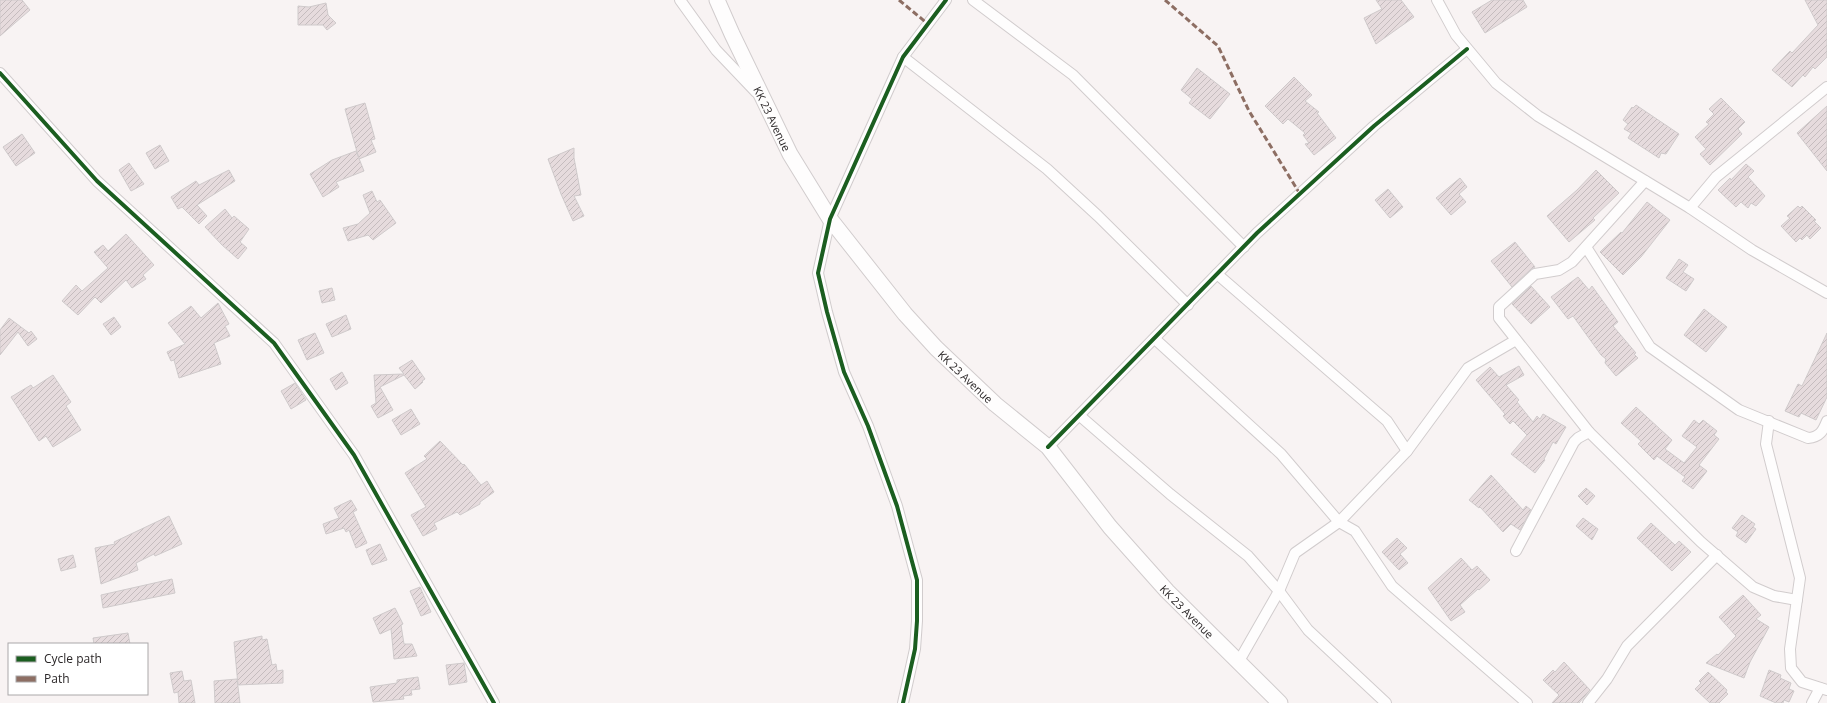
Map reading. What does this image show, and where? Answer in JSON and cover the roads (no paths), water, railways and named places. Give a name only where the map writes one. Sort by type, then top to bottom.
[{"type":"main road","name":"KK 23 Avenue","points":[[717,0],[790,154],[830,219],[905,314],[936,348],[994,404],[1048,447],[1110,527],[1167,590],[1280,703]]},
{"type":"street","points":[[680,0],[716,50],[764,100]]},
{"type":"street","points":[[903,703],[915,649],[918,621],[917,580],[897,506],[868,426],[844,372],[827,312],[818,273],[830,219],[903,57],[946,0]]},
{"type":"street","points":[[973,0],[1073,75],[1244,247]]},
{"type":"street","points":[[1437,0],[1456,35],[1496,83],[1538,116],[1690,208],[1752,250],[1827,293]]},
{"type":"street","points":[[1048,447],[1244,247],[1374,126],[1467,49]]},
{"type":"street","points":[[903,57],[1047,169],[1098,216],[1188,304]]},
{"type":"street","points":[[0,73],[97,181],[274,343],[354,455],[494,703]]},
{"type":"street","points":[[1690,208],[1716,177],[1827,87]]},
{"type":"street","points":[[1645,181],[1572,262],[1559,270],[1535,274],[1499,307],[1499,318],[1589,432],[1701,542],[1753,587],[1774,596],[1797,600]]},
{"type":"street","points":[[1586,247],[1650,347],[1739,410],[1808,438],[1815,438],[1822,432],[1827,421]]},
{"type":"street","points":[[1217,274],[1387,421],[1407,451]]},
{"type":"street","points":[[1155,339],[1281,454],[1339,522],[1355,531],[1392,586],[1527,703]]},
{"type":"street","points":[[1239,661],[1279,591],[1295,553],[1339,522],[1407,451],[1468,368],[1516,340]]},
{"type":"street","points":[[1080,416],[1170,494],[1248,556],[1279,591],[1308,630],[1386,703]]},
{"type":"street","points":[[1769,421],[1766,444],[1800,578],[1790,649],[1791,668],[1802,682],[1824,689],[1812,703]]},
{"type":"street","points":[[1516,551],[1574,442],[1589,432]]},
{"type":"street","points":[[1588,703],[1607,679],[1627,646],[1717,555]]}]
